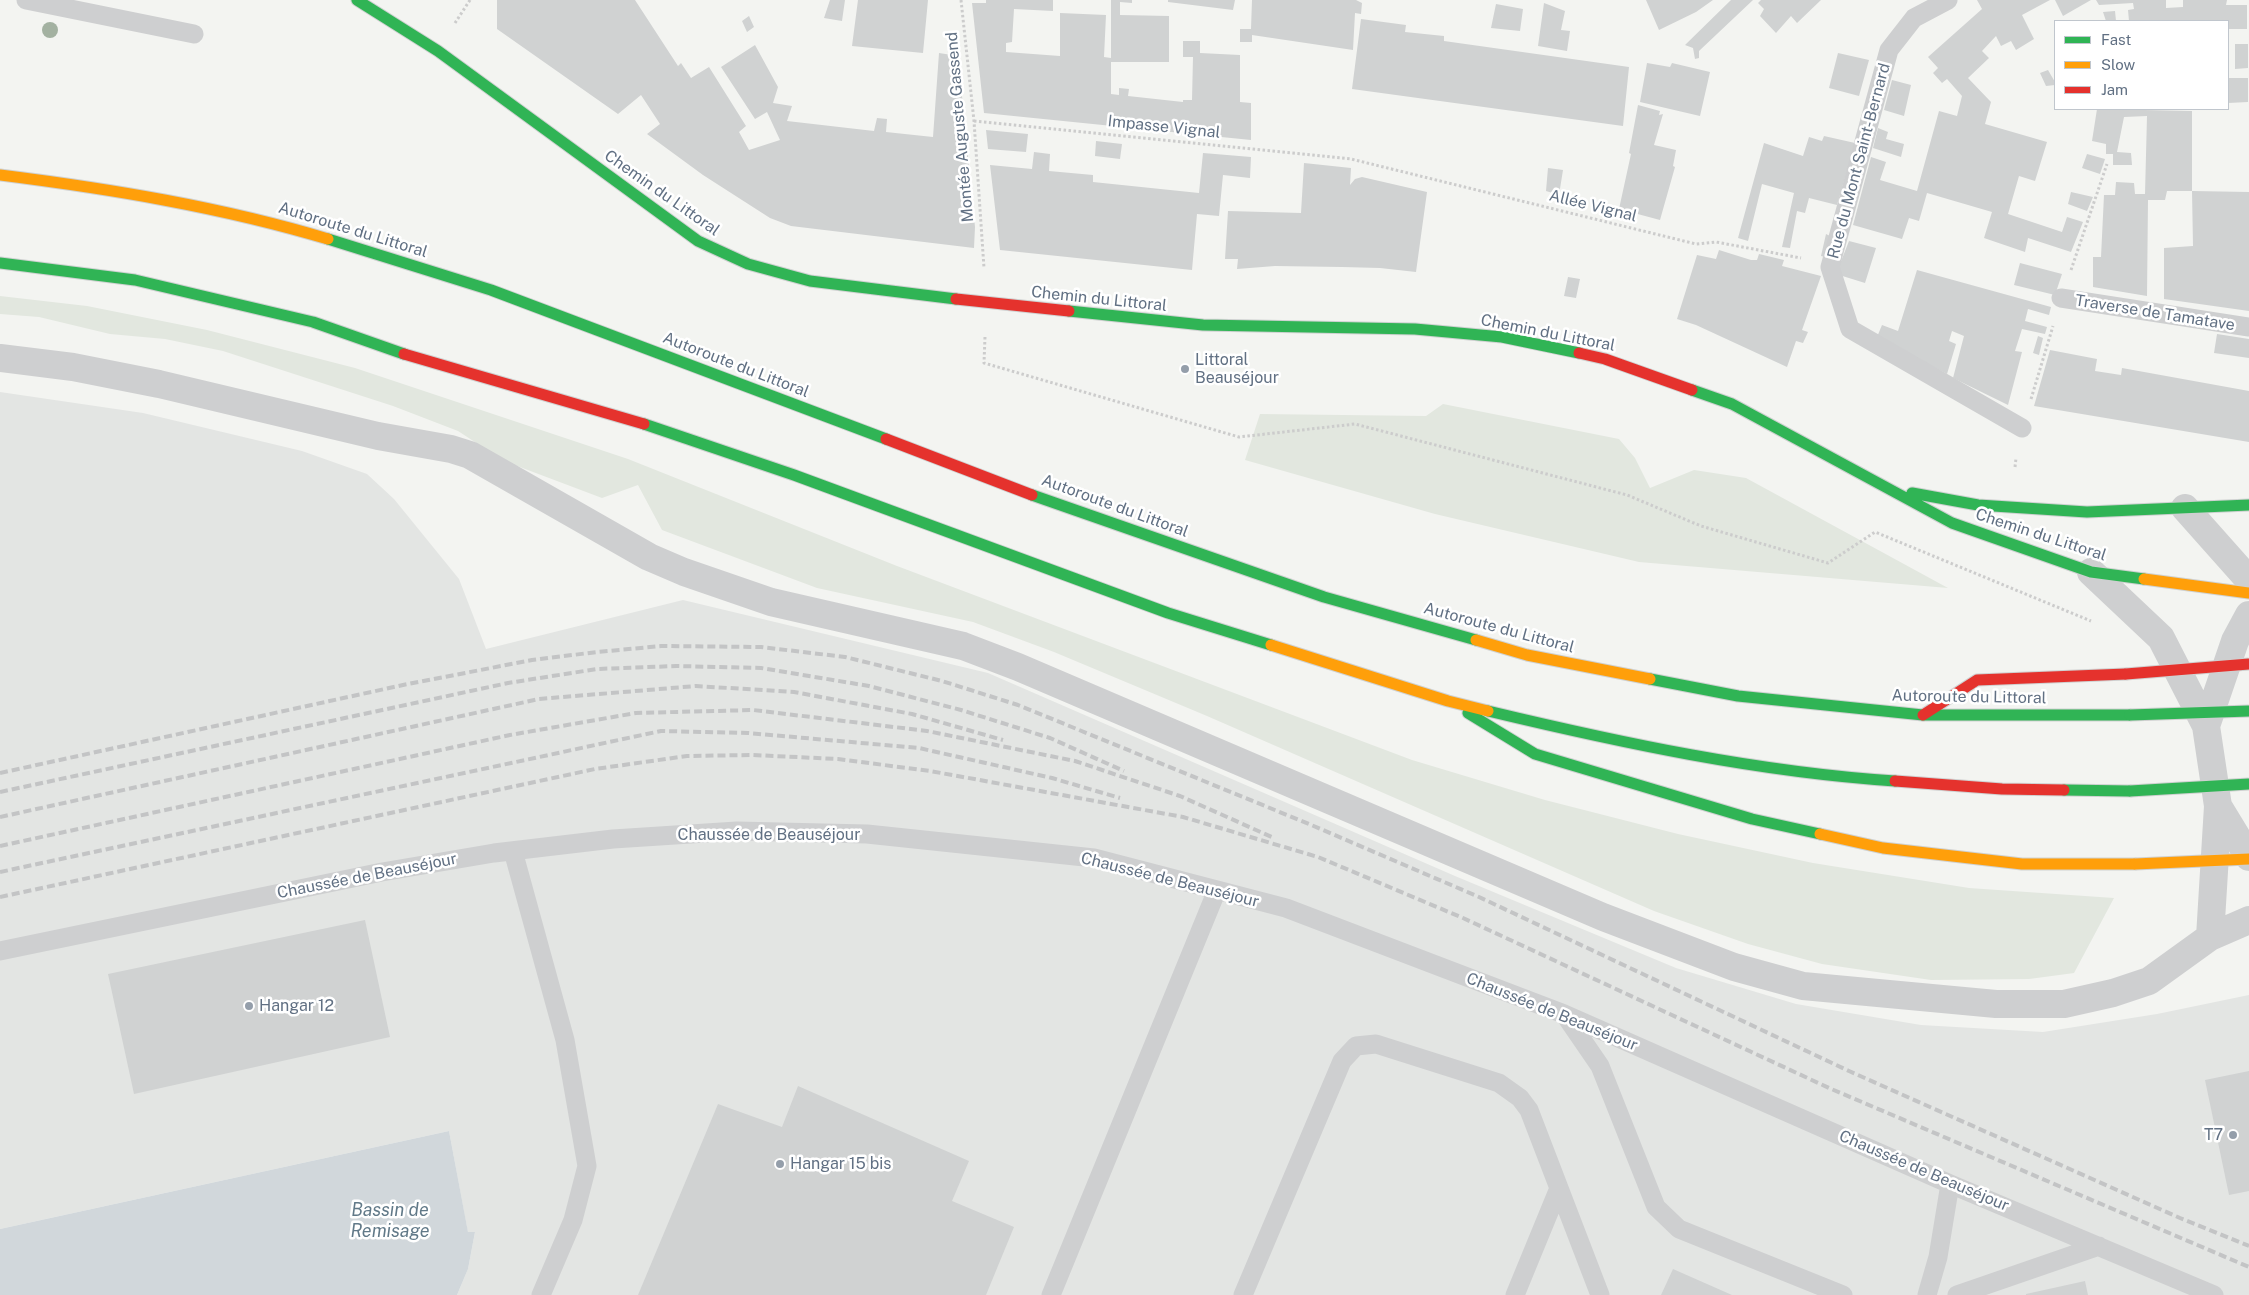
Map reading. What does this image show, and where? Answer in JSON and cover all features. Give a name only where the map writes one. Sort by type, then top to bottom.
[{"type":"main road","name":"Chemin du Littoral","points":[[356,0],[438,51],[698,241],[748,264],[810,281],[986,303],[1203,326],[1415,329],[1512,339],[1605,359],[1732,404],[1952,523],[2091,572],[2249,593]]},
{"type":"main road","name":"Autoroute du Littoral","points":[[0,175],[113,190],[279,224],[353,246],[492,290],[1091,517],[1324,597],[1527,655],[1738,696],[1923,715],[2130,715],[2249,711]]},
{"type":"main road","points":[[0,263],[136,280],[313,322],[420,360],[514,385],[659,428],[794,474],[1168,613],[1448,701],[1575,732],[1698,757],[1848,778],[2002,789],[2130,791],[2249,784]]},
{"type":"main road","name":"Chemin du Littoral","points":[[1891,489],[1978,505],[2087,512],[2249,505]]},
{"type":"main road","points":[[1923,715],[1977,680],[2126,674],[2249,664]]},
{"type":"main road","points":[[1448,701],[1534,754],[1752,819],[1883,848],[2022,864],[2135,864],[2249,858]]},
{"type":"street","points":[[0,358],[72,368],[159,384],[378,436],[451,449],[470,456],[649,557],[684,572],[771,602],[963,646],[1018,667],[1603,917],[1734,967],[1803,986],[1996,1004],[2064,1004],[2112,993],[2150,981],[2210,937],[2249,920]]},
{"type":"street","points":[[2185,508],[2249,580]]},
{"type":"street","points":[[2091,572],[2160,638],[2206,726],[2218,806],[2210,937]]},
{"type":"street","points":[[2206,726],[2235,641],[2249,615]]},
{"type":"street","points":[[2218,806],[2249,858]]},
{"type":"lane","points":[[26,0],[194,34]]},
{"type":"lane","name":"Rue du Mont Saint-Bernard","points":[[1948,0],[1914,18],[1889,50],[1830,267],[1850,329],[2022,428]]},
{"type":"lane","name":"Traverse de Tamatave","points":[[2061,298],[2249,327]]},
{"type":"lane","name":"Chaussée de Beauséjour","points":[[0,951],[382,872],[513,851],[614,838],[737,831],[868,834],[1094,858],[1286,908],[1564,1014],[1950,1184],[2214,1295]]},
{"type":"lane","points":[[513,851],[565,1040],[588,1166],[573,1220],[541,1295]]},
{"type":"lane","points":[[1052,1295],[1217,890]]},
{"type":"lane","points":[[1564,1014],[1600,1066],[1656,1207],[1679,1229],[1843,1295]]},
{"type":"lane","points":[[1243,1295],[1342,1061],[1356,1046],[1376,1044],[1499,1083],[1520,1098],[1529,1110],[1600,1295]]},
{"type":"lane","points":[[1927,1295],[1938,1257],[1950,1184]]},
{"type":"lane","points":[[1516,1295],[1559,1188]]},
{"type":"lane","points":[[1957,1295],[2099,1246]]},
{"type":"path","points":[[462,12],[470,0]]},
{"type":"path","name":"Montée Auguste Gassend","points":[[961,0],[974,121],[983,251],[986,303],[984,363],[1239,437],[1354,424],[1627,495],[1701,526],[1828,563],[1875,532],[2093,622]]},
{"type":"path","name":"Impasse Vignal","points":[[974,121],[1351,159]]},
{"type":"path","name":"Allée Vignal","points":[[1351,159],[1696,244],[1716,242],[1831,264]]},
{"type":"shaded area","points":[[0,296],[87,306],[207,330],[355,368],[628,459],[897,566],[1412,760],[1545,800],[1678,834],[1813,863],[1969,888],[2114,898],[2074,973],[2029,979],[1931,980],[1822,964],[1748,944],[1654,911],[1207,716],[1054,652],[973,622],[817,588],[662,530],[638,485],[602,498],[504,461],[458,431],[393,406],[223,351],[165,339],[110,334],[39,317],[0,314]]},
{"type":"shaded area","points":[[0,392],[143,413],[302,451],[367,474],[394,499],[459,579],[486,649],[683,600],[988,673],[1455,876],[1676,968],[1796,1004],[1921,1025],[2043,1032],[2157,1014],[2249,995],[2249,1295],[457,1295],[468,1269],[475,1232],[468,1233],[449,1131],[0,1229]]},
{"type":"shaded area","points":[[1443,404],[1619,439],[1635,458],[1650,488],[1694,470],[1746,478],[1948,588],[1639,562],[1435,514],[1245,460],[1260,414],[1426,416]]},
{"type":"water","name":"Bassin de Remisage","points":[[449,1131],[468,1232],[475,1232],[468,1269],[457,1295],[0,1295],[0,1229]]},
{"type":"building","points":[[497,0],[635,0],[678,66],[681,63],[691,78],[709,67],[746,126],[739,132],[749,150],[780,140],[767,112],[755,119],[721,67],[755,45],[778,87],[773,103],[792,106],[787,121],[874,131],[877,118],[887,119],[886,132],[933,137],[939,53],[958,56],[975,227],[974,248],[791,226],[770,218],[703,175],[647,134],[660,124],[641,95],[618,114],[497,29]]},
{"type":"building","points":[[830,0],[845,0],[842,21],[824,18]]},
{"type":"building","points":[[858,0],[928,0],[923,53],[852,46]]},
{"type":"building","points":[[986,0],[1053,0],[1053,11],[1014,9],[1012,42],[1006,43],[1006,52],[1060,56],[1060,13],[1106,15],[1104,57],[1111,58],[1111,0],[1132,0],[1132,3],[1120,2],[1120,15],[1169,16],[1169,62],[1111,62],[1111,94],[1119,95],[1119,88],[1129,89],[1128,96],[1183,102],[1183,100],[1192,100],[1193,57],[1183,57],[1183,41],[1200,41],[1200,53],[1240,55],[1240,102],[1251,103],[1251,140],[984,113],[972,3],[986,3]]},
{"type":"building","points":[[1168,0],[1235,0],[1233,10],[1168,2]]},
{"type":"building","points":[[1252,0],[1356,0],[1362,3],[1361,14],[1355,13],[1353,50],[1252,35],[1252,42],[1240,42],[1240,29],[1251,29]]},
{"type":"building","points":[[1646,0],[1713,0],[1696,12],[1659,30]]},
{"type":"building","points":[[1731,0],[1753,0],[1699,51],[1699,58],[1695,59],[1693,48],[1685,45]]},
{"type":"building","points":[[1761,0],[1821,0],[1797,23],[1791,16],[1776,33],[1760,16],[1764,9],[1758,3]]},
{"type":"building","points":[[1977,0],[2050,0],[2022,15],[2034,39],[2016,50],[2011,41],[2001,46],[1996,36],[1982,51],[1989,58],[1968,78],[1991,102],[1985,124],[2047,142],[2035,181],[2019,176],[2008,214],[2062,232],[2067,217],[2083,222],[2071,252],[2028,238],[2025,252],[1984,238],[1992,212],[1927,193],[1919,221],[1909,218],[1902,239],[1853,225],[1871,157],[1886,162],[1880,180],[1917,191],[1939,111],[1957,116],[1962,96],[1947,79],[1942,83],[1933,73],[1938,68],[1928,57],[1982,9]]},
{"type":"building","points":[[2055,0],[2091,0],[2063,16]]},
{"type":"building","points":[[2096,0],[2166,0],[2166,8],[2183,7],[2183,0],[2227,0],[2226,5],[2247,5],[2247,29],[2229,29],[2229,20],[2129,20],[2128,10],[2134,9],[2133,3],[2099,5]]},
{"type":"building","points":[[1544,3],[1565,11],[1561,30],[1570,31],[1567,51],[1538,46]]},
{"type":"building","points":[[1496,4],[1523,9],[1520,31],[1491,28]]},
{"type":"building","points":[[2115,11],[2116,20],[2106,20],[2103,12]]},
{"type":"building","points":[[749,16],[754,27],[747,32],[742,21]]},
{"type":"building","points":[[1361,19],[1406,25],[1405,32],[1444,36],[1444,41],[1629,67],[1623,126],[1352,89]]},
{"type":"building","points":[[2235,44],[2248,44],[2248,68],[2235,69]]},
{"type":"building","points":[[1838,53],[1869,60],[1859,96],[1829,88]]},
{"type":"building","points":[[1647,63],[1670,67],[1672,63],[1710,72],[1700,116],[1640,102]]},
{"type":"building","points":[[2048,70],[2054,80],[2054,85],[2046,86],[2040,73]]},
{"type":"building","points":[[2229,78],[2248,78],[2248,102],[2229,103]]},
{"type":"building","points":[[1892,80],[1911,85],[1904,116],[1884,110]]},
{"type":"building","points":[[1638,105],[1660,111],[1659,115],[1663,114],[1654,145],[1676,150],[1673,166],[1675,167],[1660,220],[1619,209],[1631,154],[1629,153]]},
{"type":"building","points":[[2097,110],[2192,111],[2192,191],[2167,191],[2165,200],[2148,200],[2147,296],[2093,287],[2093,257],[2101,257],[2104,195],[2115,195],[2116,182],[2134,183],[2135,194],[2145,194],[2147,116],[2124,117],[2117,152],[2131,153],[2132,165],[2113,165],[2113,154],[2106,154],[2106,144],[2092,141]]},
{"type":"building","points":[[1878,128],[1888,132],[1886,139],[1904,144],[1901,157],[1873,148]]},
{"type":"building","points":[[986,130],[1028,134],[1026,152],[988,149]]},
{"type":"building","points":[[1824,136],[1855,143],[1837,205],[1809,198],[1805,213],[1797,211],[1790,248],[1782,247],[1794,193],[1762,184],[1748,241],[1738,238],[1764,143],[1803,156],[1809,137],[1822,141]]},
{"type":"building","points":[[1096,141],[1122,144],[1120,159],[1095,156]]},
{"type":"building","points":[[1034,152],[1050,154],[1049,171],[1093,175],[1093,182],[1199,193],[1203,153],[1251,157],[1250,178],[1223,175],[1219,216],[1197,214],[1192,270],[1000,250],[990,165],[1032,169]]},
{"type":"building","points":[[2087,154],[2105,159],[2100,174],[2082,168]]},
{"type":"building","points":[[1304,163],[1351,168],[1350,185],[1355,179],[1362,177],[1427,192],[1416,272],[1380,268],[1342,267],[1275,266],[1237,269],[1238,259],[1225,259],[1228,211],[1301,213]]},
{"type":"building","points":[[1548,168],[1563,170],[1559,195],[1546,191]]},
{"type":"building","points":[[2192,191],[2249,192],[2249,311],[2164,299],[2164,248],[2193,246]]},
{"type":"building","points":[[2071,192],[2093,197],[2087,211],[2068,204]]},
{"type":"building","points":[[1826,234],[1830,236],[1825,257],[1821,256]]},
{"type":"building","points":[[1849,241],[1876,248],[1865,283],[1836,274]]},
{"type":"building","points":[[1719,250],[1751,260],[1757,260],[1759,254],[1784,260],[1782,266],[1821,276],[1802,330],[1808,332],[1803,343],[1796,341],[1787,367],[1696,325],[1677,319],[1697,255],[1716,259]]},
{"type":"building","points":[[2020,263],[2062,274],[2055,295],[2014,285]]},
{"type":"building","points":[[1917,270],[2051,307],[2049,315],[2028,309],[2025,321],[2047,327],[2045,334],[2022,329],[2015,351],[2022,352],[2008,405],[1953,378],[1964,336],[1952,331],[1949,341],[1956,344],[1947,374],[1877,337],[1882,325],[1898,331]]},
{"type":"building","points":[[1568,277],[1580,279],[1576,298],[1564,296]]},
{"type":"building","points":[[2217,334],[2249,339],[2249,358],[2214,353]]},
{"type":"building","points":[[2038,336],[2043,338],[2039,355],[2033,353]]},
{"type":"building","points":[[2050,350],[2097,359],[2095,371],[2121,375],[2122,368],[2249,391],[2249,442],[2034,406]]},
{"type":"building","name":"Hangar 12","points":[[365,920],[390,1037],[134,1094],[108,974]]},
{"type":"building","name":"T7","points":[[2249,1071],[2249,1191],[2229,1195],[2205,1080]]},
{"type":"building","name":"Hangar 15 bis","points":[[798,1086],[969,1161],[952,1201],[1014,1227],[986,1295],[638,1295],[718,1104],[782,1127]]},
{"type":"building","points":[[1673,1269],[1732,1295],[1661,1295]]},
{"type":"building","points":[[2085,1281],[2088,1295],[2026,1295],[2026,1294]]},
{"type":"railway","points":[[0,773],[403,685],[532,660],[661,646],[761,647],[845,657],[942,681],[1018,705],[1309,824],[1479,897],[1849,1071],[2180,1218],[2249,1246]]},
{"type":"railway","points":[[0,792],[508,683],[597,669],[676,666],[761,668],[869,686],[961,710],[1050,738],[1124,771]]},
{"type":"railway","points":[[0,817],[539,699],[696,686],[794,692],[912,714],[1003,740]]},
{"type":"railway","points":[[0,846],[510,735],[636,713],[753,710],[927,731],[1075,761],[1180,796],[1274,838]]},
{"type":"railway","points":[[0,872],[661,731],[748,733],[919,748],[1052,778],[1120,798]]},
{"type":"railway","points":[[0,897],[595,769],[687,756],[753,755],[838,759],[930,771],[1183,817],[1318,857],[1463,918],[1829,1088],[2249,1267]]},
{"type":"traffic: fast","points":[[357,0],[438,51],[698,241],[748,264],[810,281],[956,299]]},
{"type":"traffic: fast","points":[[328,239],[491,290],[886,439]]},
{"type":"traffic: fast","points":[[0,263],[135,280],[313,322],[404,354]]},
{"type":"traffic: fast","points":[[1069,311],[1203,325],[1415,329],[1502,337],[1579,353]]},
{"type":"traffic: fast","points":[[1692,390],[1732,404],[1952,523],[2091,572],[2144,579]]},
{"type":"traffic: fast","points":[[644,424],[794,475],[1168,613],[1271,645]]},
{"type":"traffic: fast","points":[[1912,493],[1978,505],[2087,512],[2249,505]]},
{"type":"traffic: fast","points":[[1032,495],[1324,597],[1476,640]]},
{"type":"traffic: fast","points":[[1650,679],[1738,696],[1923,715],[2130,715]]},
{"type":"traffic: fast","points":[[1488,711],[1690,755],[1792,771],[1895,781]]},
{"type":"traffic: fast","points":[[2130,715],[2249,711]]},
{"type":"traffic: fast","points":[[1468,713],[1535,754],[1752,819],[1820,834]]},
{"type":"traffic: fast","points":[[2130,791],[2249,784]]},
{"type":"traffic: fast","points":[[2064,790],[2130,791]]},
{"type":"traffic: slow","points":[[0,175],[166,200],[247,217],[328,239]]},
{"type":"traffic: slow","points":[[2144,579],[2249,593]]},
{"type":"traffic: slow","points":[[1476,640],[1527,655],[1650,679]]},
{"type":"traffic: slow","points":[[1271,645],[1448,701],[1488,711]]},
{"type":"traffic: slow","points":[[1820,834],[1883,848],[2022,864],[2135,864]]},
{"type":"traffic: slow","points":[[2135,864],[2249,859]]},
{"type":"traffic: jam","points":[[956,299],[1069,311]]},
{"type":"traffic: jam","points":[[1579,353],[1605,359],[1692,390]]},
{"type":"traffic: jam","points":[[404,354],[644,424]]},
{"type":"traffic: jam","points":[[886,439],[1032,495]]},
{"type":"traffic: jam","points":[[2126,674],[2249,664]]},
{"type":"traffic: jam","points":[[1923,715],[1977,680],[2126,674]]},
{"type":"traffic: jam","points":[[1895,781],[2002,789],[2064,790]]},
{"type":"place","name":"Littoral Beauséjour","points":[[1185,369]]},
{"type":"place","name":"Hangar 12","points":[[249,1006]]},
{"type":"place","name":"T7","points":[[2233,1135]]},
{"type":"place","name":"Hangar 15 bis","points":[[780,1164]]}]
